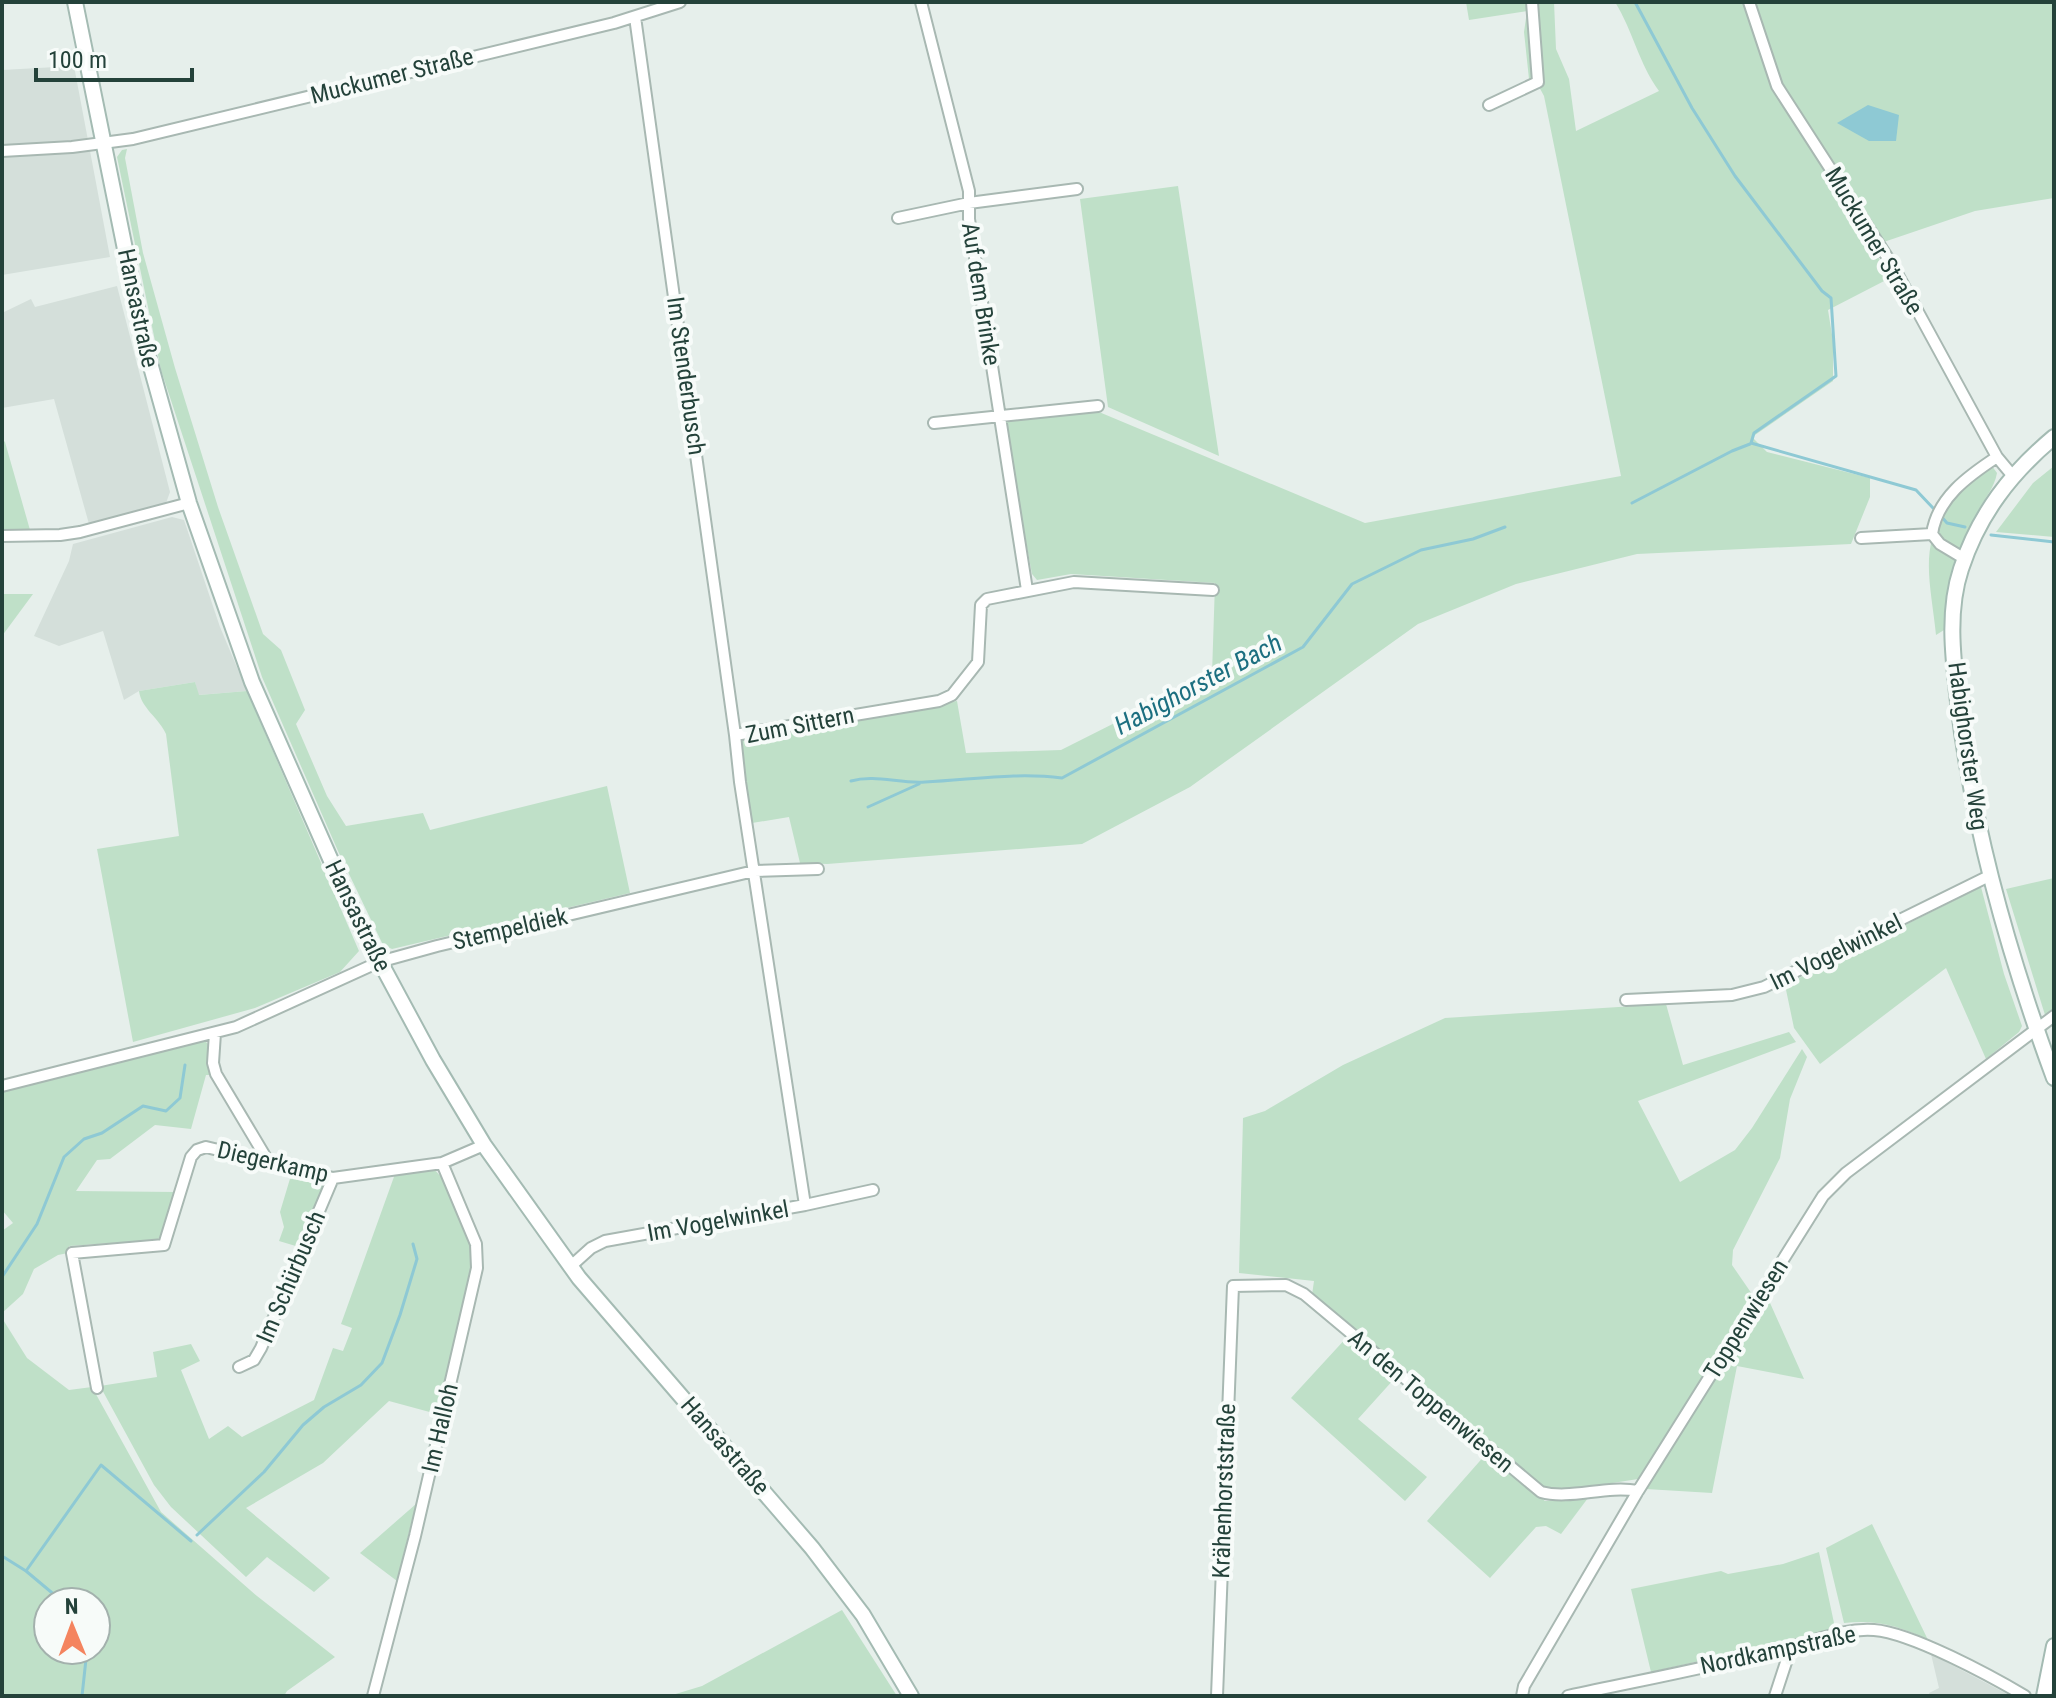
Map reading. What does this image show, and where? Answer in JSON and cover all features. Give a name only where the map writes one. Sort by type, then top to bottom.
[{"type":"main road","name":"Hansastraße","points":[[75,2],[143,338],[189,503],[252,682],[356,917],[484,1145],[571,1266],[812,1548],[863,1615],[911,1696]]},
{"type":"main road","name":"Habighorster Weg","points":[[2054,437],[2012,475],[1990,504],[1965,559],[1954,602],[1952,627],[1955,677],[1974,810],[2015,968],[2054,1078]]},
{"type":"main road","points":[[2044,1696],[2054,1646]]},
{"type":"street","name":"Muckumer Straße","points":[[2,151],[133,139],[635,17],[680,2]]},
{"type":"street","name":"Auf dem Brinke","points":[[921,2],[964,167],[969,219],[1027,590]]},
{"type":"street","points":[[1489,105],[1538,82],[1532,2]]},
{"type":"street","name":"Muckumer Straße","points":[[1749,2],[1777,86],[1893,266],[1997,457],[2012,475]]},
{"type":"street","name":"Im Stenderbusch","points":[[635,17],[735,735]]},
{"type":"street","points":[[898,218],[969,203],[1077,189]]},
{"type":"street","points":[[934,423],[1098,406]]},
{"type":"street","points":[[1932,534],[1938,510],[1954,491],[1997,457]]},
{"type":"street","points":[[2,536],[80,532],[189,503]]},
{"type":"street","points":[[1861,538],[1932,534]]},
{"type":"street","points":[[1932,534],[1940,544],[1965,559]]},
{"type":"street","name":"Zum Sittern","points":[[805,1205],[735,735],[939,701],[952,695],[978,662],[981,605],[987,599],[1074,582],[1213,590]]},
{"type":"street","name":"Stempeldiek","points":[[2,1086],[215,1033],[277,1009],[379,962],[437,946],[754,871],[818,869]]},
{"type":"street","name":"Im Vogelwinkel","points":[[1626,1000],[1732,995],[1764,987],[1989,876]]},
{"type":"street","name":"Toppenwiesen","points":[[1522,1696],[1524,1686],[1638,1491],[1833,1185],[2054,1016]]},
{"type":"street","points":[[215,1033],[213,1063],[216,1074],[265,1156],[264,1161]]},
{"type":"street","name":"Diegerkamp","points":[[97,1388],[72,1253],[164,1245],[191,1157],[197,1150],[206,1147],[333,1178],[442,1163],[484,1145]]},
{"type":"street","name":"Im Halloh","points":[[373,1696],[415,1536],[477,1268],[476,1244],[442,1163]]},
{"type":"street","name":"Im Schürbusch","points":[[239,1367],[254,1360],[261,1348],[333,1178]]},
{"type":"street","name":"Im Vogelwinkel","points":[[571,1266],[591,1248],[605,1241],[873,1190]]},
{"type":"street","name":"An den Toppenwiesen","points":[[1233,1286],[1286,1285],[1304,1294],[1541,1492],[1561,1495],[1619,1488],[1638,1491]]},
{"type":"street","name":"Krähenhorststraße","points":[[1217,1696],[1233,1286]]},
{"type":"street","name":"Nordkampstraße","points":[[1568,1696],[1857,1630],[1896,1634],[1920,1643],[2025,1696]]},
{"type":"street","points":[[1775,1696],[1791,1647]]},
{"type":"shaded area","points":[[74,66],[110,257],[2,275],[2,70]]},
{"type":"shaded area","points":[[117,286],[170,492],[166,503],[89,524],[54,399],[2,408],[2,313],[31,299],[35,307]]},
{"type":"shaded area","points":[[172,517],[184,520],[220,627],[247,691],[198,695],[195,682],[139,691],[124,700],[103,631],[59,646],[34,636],[69,561],[73,544]]},
{"type":"shaded area","points":[[1931,1654],[2011,1696],[1930,1696],[1929,1693],[1939,1688]]},
{"type":"green space","points":[[1466,2],[1554,2],[1556,49],[1569,79],[1576,131],[1659,91],[1615,2],[2054,2],[2054,198],[1975,211],[1872,246],[1890,278],[1828,310],[1833,341],[1833,381],[1752,437],[1767,452],[1870,478],[1870,497],[1851,544],[1637,554],[1516,584],[1418,624],[1190,787],[1082,844],[827,864],[800,863],[789,817],[752,823],[739,741],[758,734],[957,701],[966,753],[1061,750],[1212,674],[1215,583],[1071,574],[1037,580],[1032,574],[1003,419],[1099,412],[1365,523],[1621,476],[1544,96],[1537,83],[1529,79],[1524,32],[1527,11],[1469,20]]},
{"type":"green space","points":[[127,149],[125,158],[143,253],[218,507],[263,634],[281,650],[305,710],[296,724],[327,796],[346,826],[423,813],[430,830],[607,786],[630,893],[392,949],[383,945],[262,677],[161,370],[117,157]]},
{"type":"green space","points":[[1178,186],[1219,456],[1108,407],[1080,199]]},
{"type":"green space","points":[[2,439],[5,442],[30,530],[2,530]]},
{"type":"green space","points":[[1992,466],[1997,473],[1963,544],[1950,586],[1944,630],[1936,635],[1929,560],[1936,527],[1958,493],[1978,474]]},
{"type":"green space","points":[[2054,466],[2054,537],[1996,532],[2033,483]]},
{"type":"green space","points":[[2,594],[33,594],[2,636]]},
{"type":"green space","points":[[195,682],[199,695],[247,691],[359,951],[340,972],[255,1008],[133,1042],[97,849],[179,836],[166,734],[143,703],[139,691]]},
{"type":"green space","points":[[2054,878],[2054,1008],[2045,1015],[2006,889]]},
{"type":"green space","points":[[1981,887],[2004,974],[2022,1026],[2019,1032],[1986,1059],[1946,968],[1820,1064],[1794,1028],[1785,985]]},
{"type":"green space","points":[[1666,1004],[1683,1065],[1789,1032],[1796,1042],[1638,1101],[1680,1182],[1735,1150],[1802,1049],[1807,1057],[1790,1099],[1780,1158],[1733,1250],[1732,1265],[1754,1297],[1638,1479],[1561,1491],[1546,1489],[1312,1295],[1314,1281],[1239,1273],[1243,1118],[1265,1111],[1343,1065],[1445,1018]]},
{"type":"green space","points":[[205,1041],[210,1046],[213,1075],[206,1075],[191,1129],[155,1125],[110,1159],[97,1160],[76,1191],[176,1192],[163,1236],[156,1240],[69,1246],[68,1253],[58,1255],[34,1269],[23,1294],[2,1313],[2,1231],[13,1223],[2,1210],[2,1092]]},
{"type":"green space","points":[[433,1168],[444,1180],[471,1244],[470,1270],[437,1414],[389,1401],[323,1463],[246,1508],[330,1578],[314,1592],[267,1557],[246,1577],[171,1507],[154,1485],[100,1386],[157,1377],[153,1352],[191,1344],[200,1361],[181,1370],[209,1439],[228,1426],[242,1437],[314,1400],[333,1348],[343,1351],[352,1328],[341,1324],[395,1174]]},
{"type":"green space","points":[[292,1172],[319,1179],[323,1187],[299,1247],[279,1241],[284,1227],[280,1212]]},
{"type":"green space","points":[[1766,1294],[1804,1379],[1737,1366],[1712,1493],[1646,1489]]},
{"type":"green space","points":[[2,1318],[27,1358],[69,1390],[92,1387],[161,1512],[257,1596],[335,1657],[284,1696],[2,1696]]},
{"type":"green space","points":[[1348,1336],[1395,1378],[1358,1419],[1427,1477],[1405,1501],[1291,1398]]},
{"type":"green space","points":[[1486,1454],[1545,1501],[1588,1498],[1561,1534],[1546,1526],[1536,1527],[1490,1578],[1427,1521]]},
{"type":"green space","points":[[416,1504],[397,1581],[360,1553]]},
{"type":"green space","points":[[1872,1524],[1928,1640],[1888,1625],[1844,1623],[1826,1548]]},
{"type":"green space","points":[[1819,1552],[1834,1623],[1832,1631],[1651,1672],[1631,1589],[1721,1571],[1728,1574],[1783,1564]]},
{"type":"green space","points":[[842,1610],[897,1696],[669,1696],[702,1686]]},
{"type":"water","points":[[1868,105],[1899,115],[1896,141],[1869,141],[1837,123]]},
{"type":"waterway","name":"Habighorster Bach","points":[[1635,2],[1692,108],[1735,176],[1822,291],[1831,298],[1836,376],[1754,433],[1751,443],[1916,490],[1933,508]]},
{"type":"waterway","name":"Habighorster Bach","points":[[1632,503],[1750,444]]},
{"type":"waterway","name":"Habighorster Bach","points":[[1940,515],[1947,523],[1965,527]]},
{"type":"waterway","name":"Habighorster Bach","points":[[851,781],[869,778],[906,782],[1027,776],[1062,778],[1303,647],[1352,584],[1421,550],[1473,539],[1505,527]]},
{"type":"waterway","name":"Habighorster Bach","points":[[1991,535],[2054,542]]},
{"type":"waterway","name":"Habighorster Bach","points":[[868,807],[919,784]]},
{"type":"waterway","points":[[2,1277],[37,1224],[64,1157],[84,1139],[102,1133],[143,1106],[166,1111],[180,1098],[185,1065]]},
{"type":"waterway","points":[[197,1535],[264,1472],[303,1425],[324,1407],[361,1385],[382,1363],[417,1259],[413,1244]]},
{"type":"waterway","points":[[26,1571],[101,1465],[191,1541]]},
{"type":"waterway","points":[[2,1556],[44,1586]]},
{"type":"waterway","points":[[82,1696],[85,1666]]}]
